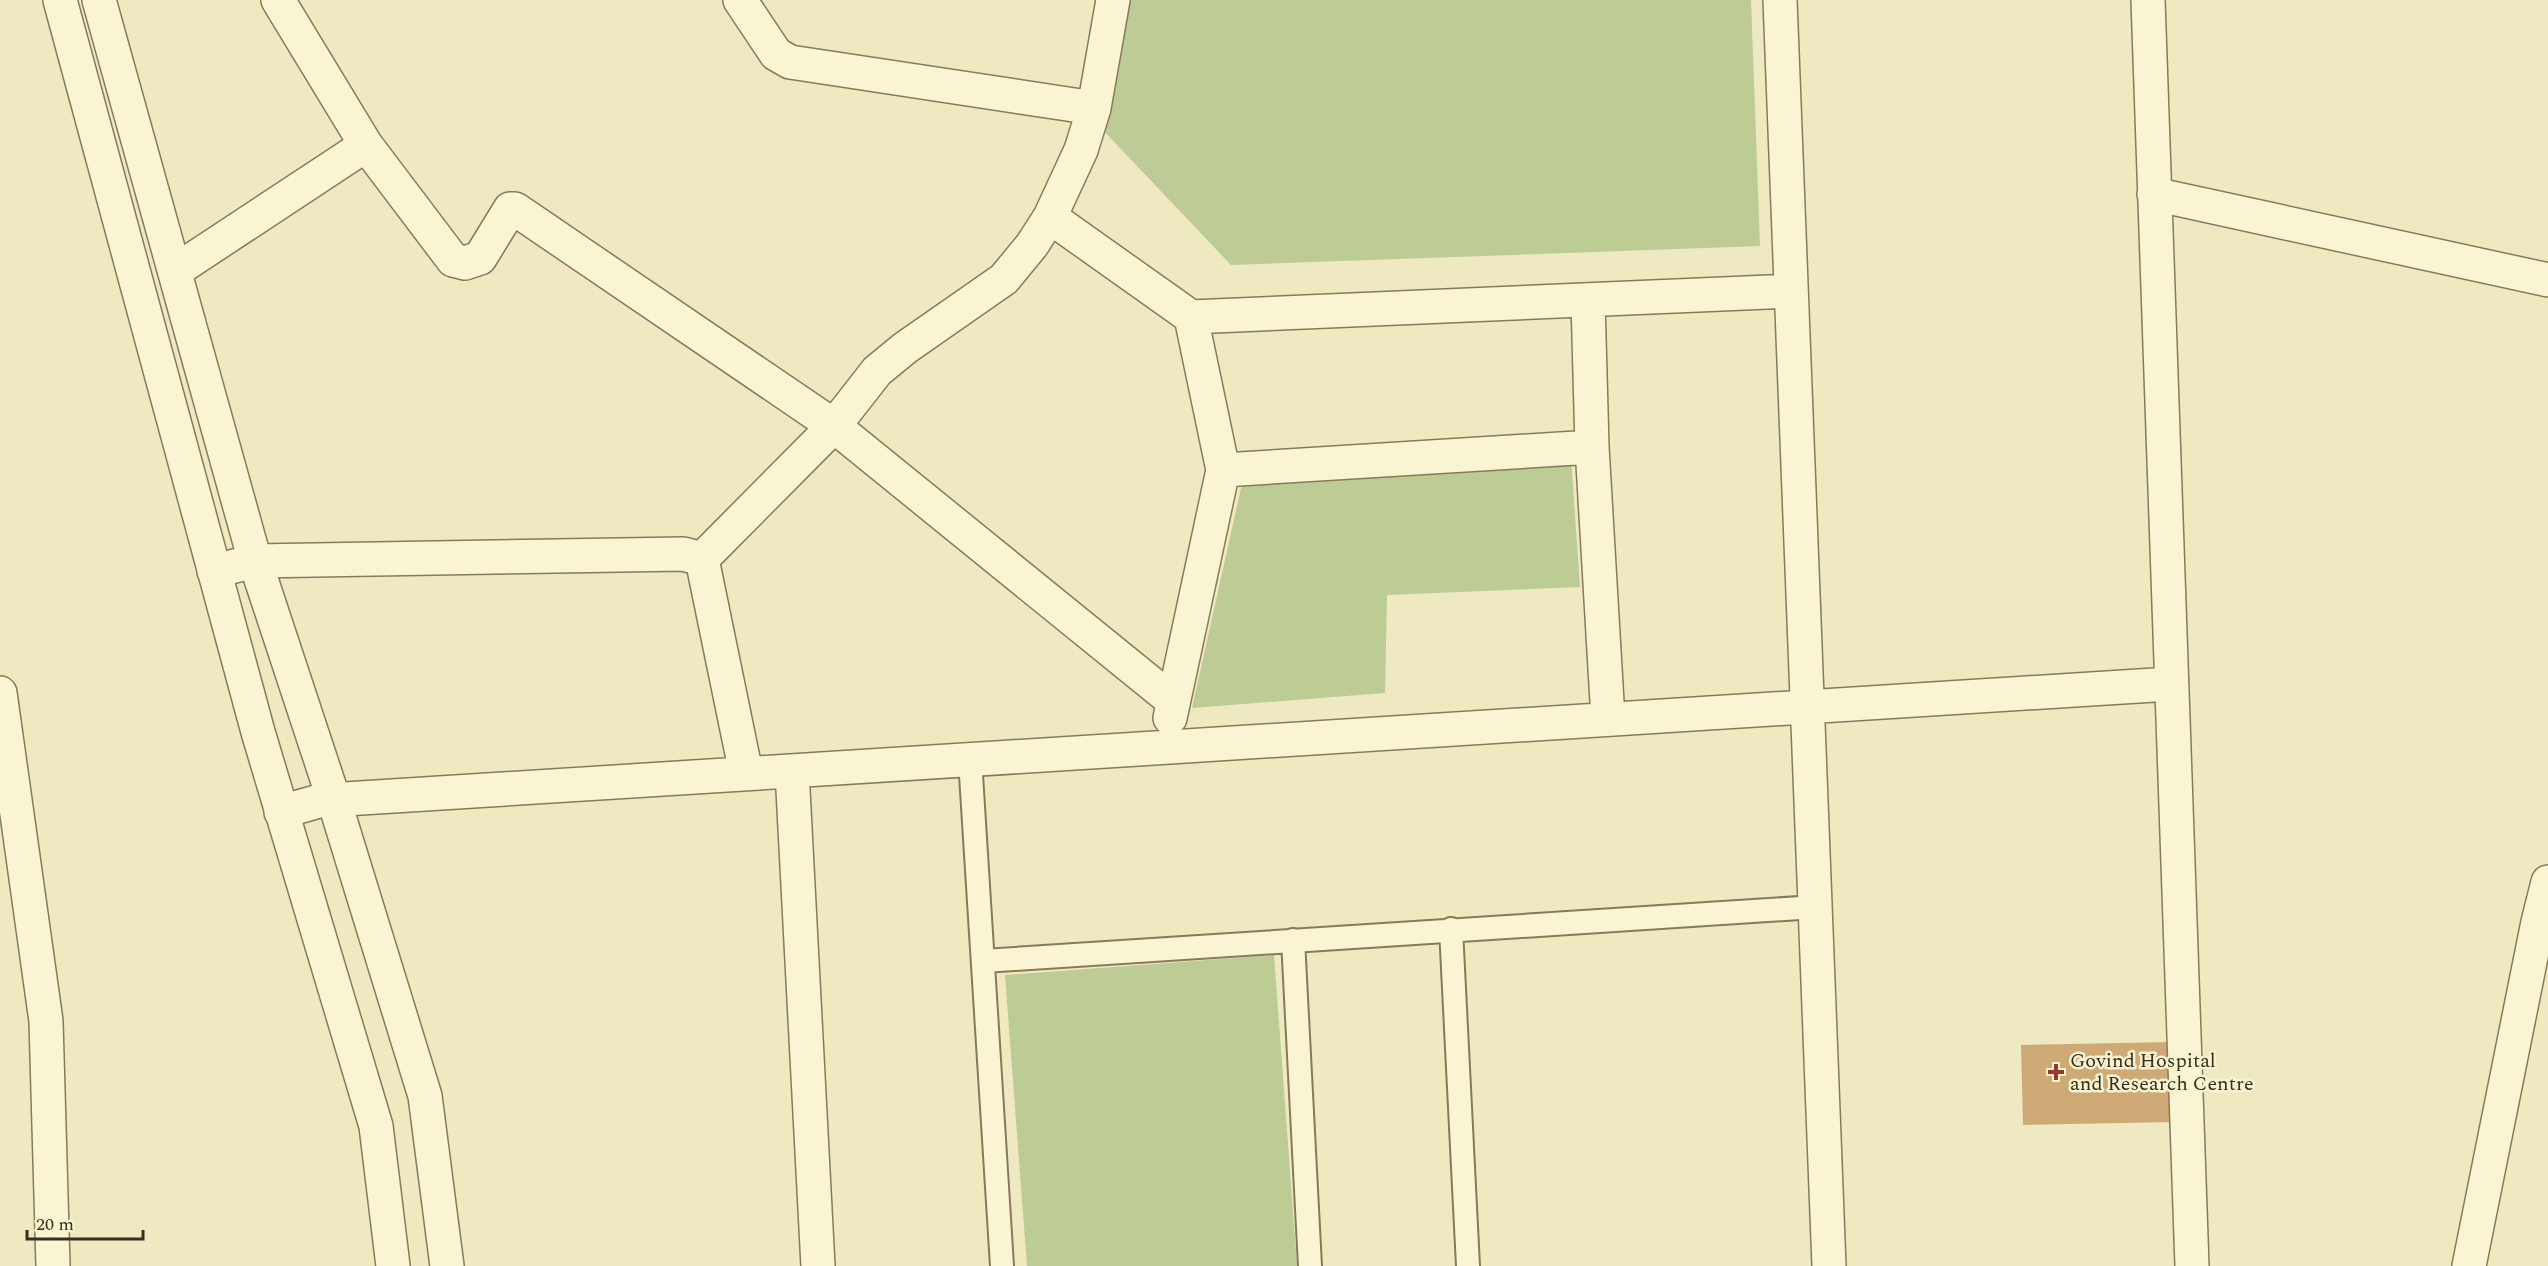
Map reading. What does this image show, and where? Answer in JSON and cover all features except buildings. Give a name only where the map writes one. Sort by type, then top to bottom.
[{"type":"street","points":[[60,0],[281,812],[376,1126],[393,1266]]},
{"type":"street","points":[[99,0],[255,561],[333,797],[425,1096],[447,1266]]},
{"type":"street","points":[[278,0],[366,145],[453,260],[465,263],[480,258],[510,209],[515,209],[834,426],[1173,701]]},
{"type":"street","points":[[740,0],[776,54],[790,62],[1094,108]]},
{"type":"street","points":[[702,559],[834,426],[877,371],[905,348],[1004,279],[1032,244],[1050,217],[1081,150],[1094,108],[1113,0]]},
{"type":"street","points":[[1780,0],[1829,1266]]},
{"type":"street","points":[[2148,0],[2192,1266]]},
{"type":"street","points":[[175,271],[366,145]]},
{"type":"street","points":[[2154,194],[2548,280]]},
{"type":"street","points":[[1050,217],[1191,317],[1790,291]]},
{"type":"street","points":[[1588,301],[1592,447],[1608,719]]},
{"type":"street","points":[[1165,747],[1223,470],[1191,317]]},
{"type":"street","points":[[1223,470],[1592,447]]},
{"type":"street","points":[[214,571],[255,561],[683,554],[702,559]]},
{"type":"street","points":[[702,559],[746,773]]},
{"type":"street","points":[[281,812],[333,797],[345,799],[2170,684]]},
{"type":"street","points":[[0,693],[46,1021],[53,1266]]},
{"type":"street","points":[[792,771],[818,1266]]},
{"type":"street","points":[[2469,1266],[2543,923],[2548,882]]},
{"type":"lane","points":[[970,759],[1002,1266]]},
{"type":"lane","points":[[983,961],[1815,907]]},
{"type":"lane","points":[[1452,929],[1468,1266]]},
{"type":"lane","points":[[1293,940],[1310,1266]]},
{"type":"green space","points":[[1123,0],[1751,0],[1760,246],[1231,265],[1100,127]]},
{"type":"green space","points":[[1571,457],[1580,587],[1387,595],[1385,693],[1192,708],[1243,479]]},
{"type":"green space","points":[[1274,955],[1297,1266],[1027,1266],[1005,975]]},
{"type":"place","name":"Govind Hospital and Research Centre","points":[[2056,1072]]}]
